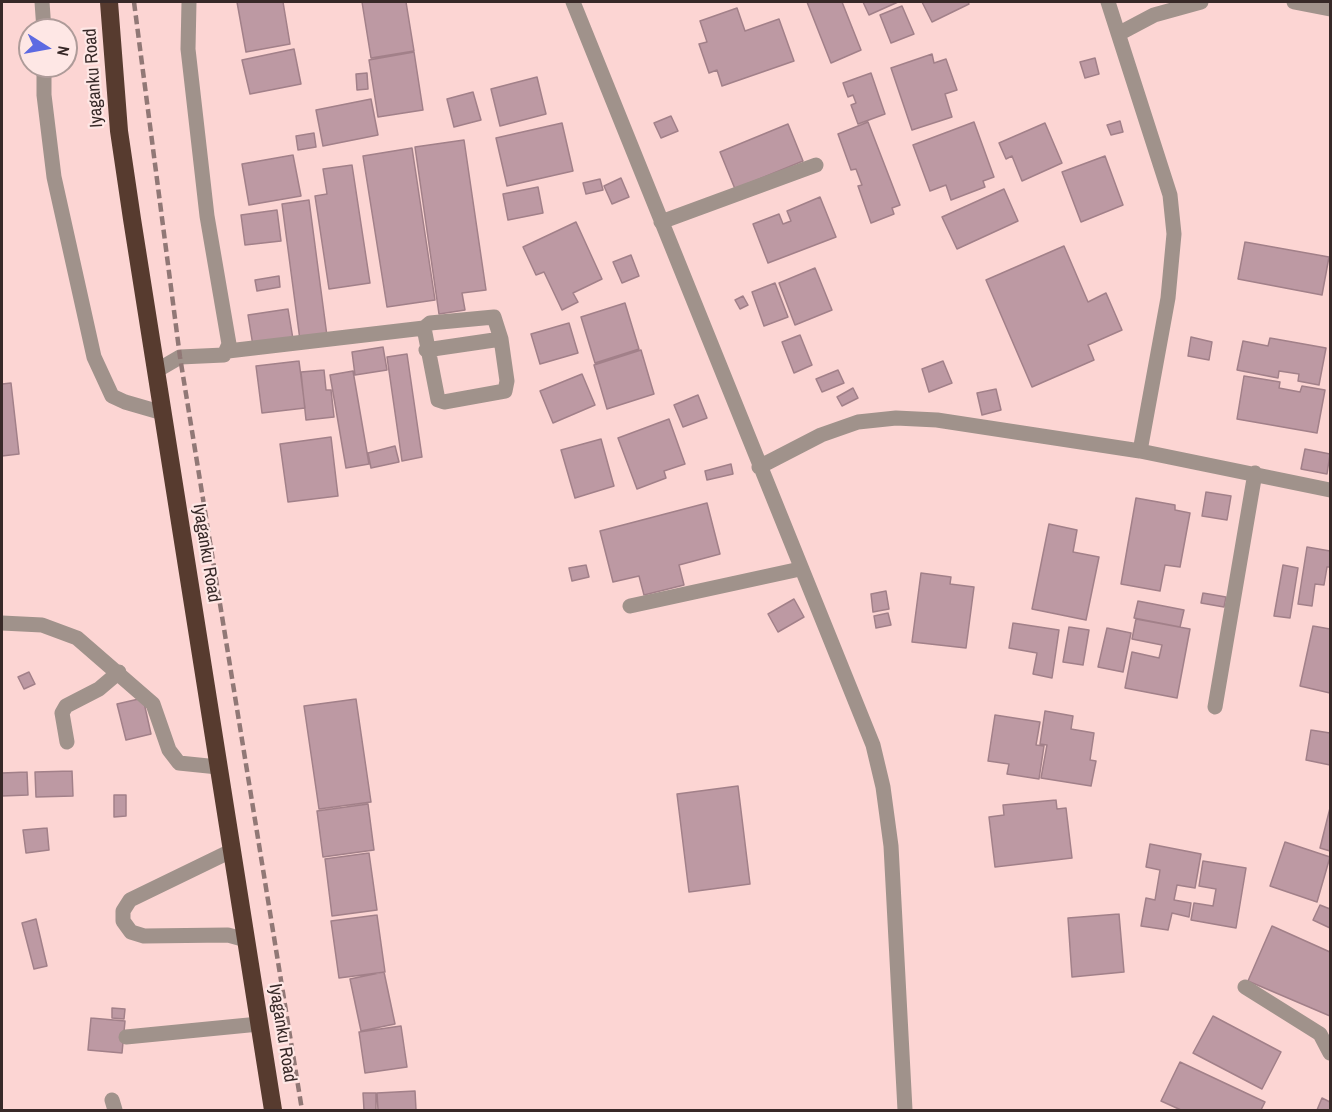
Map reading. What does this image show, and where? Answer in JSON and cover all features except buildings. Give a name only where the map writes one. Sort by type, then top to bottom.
[{"type":"highway","name":"Iyaganku Road","points":[[109,2],[119,131],[273,1110]]},
{"type":"street","points":[[42,2],[43,18]]},
{"type":"street","points":[[189,2],[188,49],[207,216],[228,351]]},
{"type":"street","points":[[573,2],[800,569],[862,714],[883,787],[897,919],[905,1110]]},
{"type":"street","points":[[1108,2],[1120,33],[1170,195],[1174,234],[1168,298],[1140,451]]},
{"type":"street","points":[[1120,33],[1154,15],[1201,2]]},
{"type":"street","points":[[1294,2],[1330,9]]},
{"type":"street","points":[[44,78],[54,177],[94,357],[112,396],[163,413]]},
{"type":"street","points":[[661,222],[816,165]]},
{"type":"street","points":[[156,371],[180,357],[217,357],[228,351],[424,328],[430,323],[494,316],[501,339],[507,381],[505,391],[444,402],[438,400],[426,350],[424,328]]},
{"type":"street","points":[[426,350],[501,339]]},
{"type":"street","points":[[759,467],[821,435],[858,422],[896,418],[938,420],[1140,451],[1330,490]]},
{"type":"street","points":[[1215,707],[1255,473]]},
{"type":"street","points":[[630,606],[800,569]]},
{"type":"street","points":[[2,623],[42,625],[77,638],[119,672],[153,704],[169,750],[179,764],[218,767]]},
{"type":"street","points":[[67,742],[62,713],[66,706],[99,689],[119,672]]},
{"type":"street","points":[[231,851],[135,896],[123,911],[123,921],[130,932],[144,936],[228,935],[246,940]]},
{"type":"street","points":[[1245,987],[1320,1034],[1330,1053]]},
{"type":"street","points":[[126,1037],[259,1024]]},
{"type":"railway","points":[[134,2],[180,357],[302,1110]]}]
